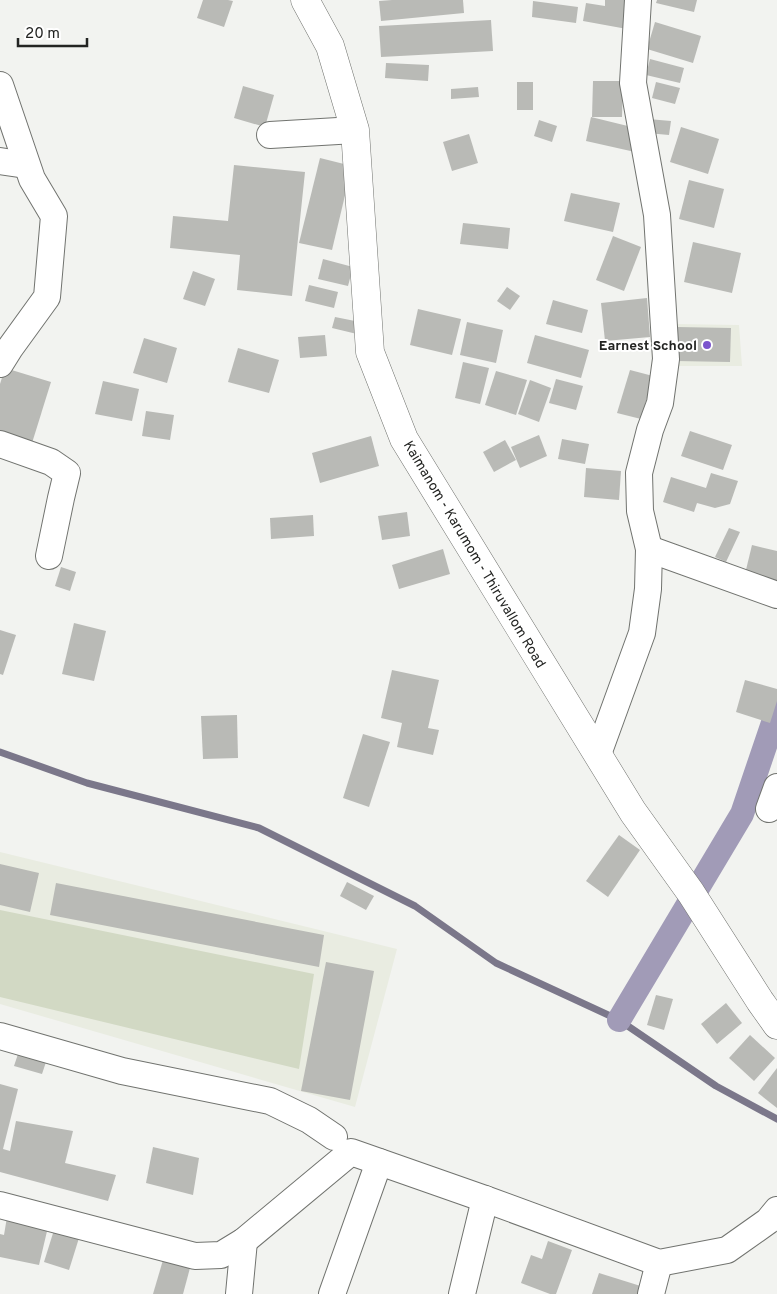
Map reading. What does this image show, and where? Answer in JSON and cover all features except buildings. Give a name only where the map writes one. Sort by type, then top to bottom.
[{"type":"main road","name":"Kaimanom - Karumom - Thiruvallom Road","points":[[306,0],[330,46],[355,130],[370,352],[404,439],[633,812],[693,896],[760,1002],[777,1025]]},
{"type":"street","points":[[598,754],[642,633],[648,590],[649,549],[640,511],[639,473],[650,430],[660,403],[666,359],[657,216],[633,83],[638,0]]},
{"type":"street","points":[[0,85],[26,165],[54,216],[46,297],[0,364]]},
{"type":"street","points":[[270,134],[355,130]]},
{"type":"street","points":[[0,161],[26,165]]},
{"type":"street","points":[[0,444],[51,462],[67,473],[49,556]]},
{"type":"street","points":[[649,549],[777,595]]},
{"type":"street","points":[[0,1036],[122,1070],[270,1101],[309,1120],[334,1137]]},
{"type":"street","points":[[0,1205],[195,1256],[222,1255],[244,1241],[351,1152],[659,1263],[727,1250],[768,1220],[777,1210]]},
{"type":"street","points":[[332,1294],[379,1162]]},
{"type":"street","points":[[462,1294],[485,1199]]},
{"type":"street","points":[[239,1294],[244,1241]]},
{"type":"street","points":[[651,1294],[659,1263]]},
{"type":"shaded area","name":"Earnest School","points":[[674,324],[739,325],[742,366],[673,366]]},
{"type":"shaded area","points":[[0,852],[397,949],[355,1107],[0,1004]]},
{"type":"green space","points":[[0,910],[314,974],[299,1069],[0,997]]},
{"type":"waterway","points":[[619,1020],[742,814],[777,711]]},
{"type":"waterway","points":[[0,752],[87,783],[259,828],[415,906],[496,963],[619,1020],[716,1086],[777,1119]]},
{"type":"place","name":"Earnest School","points":[[707,345]]}]
